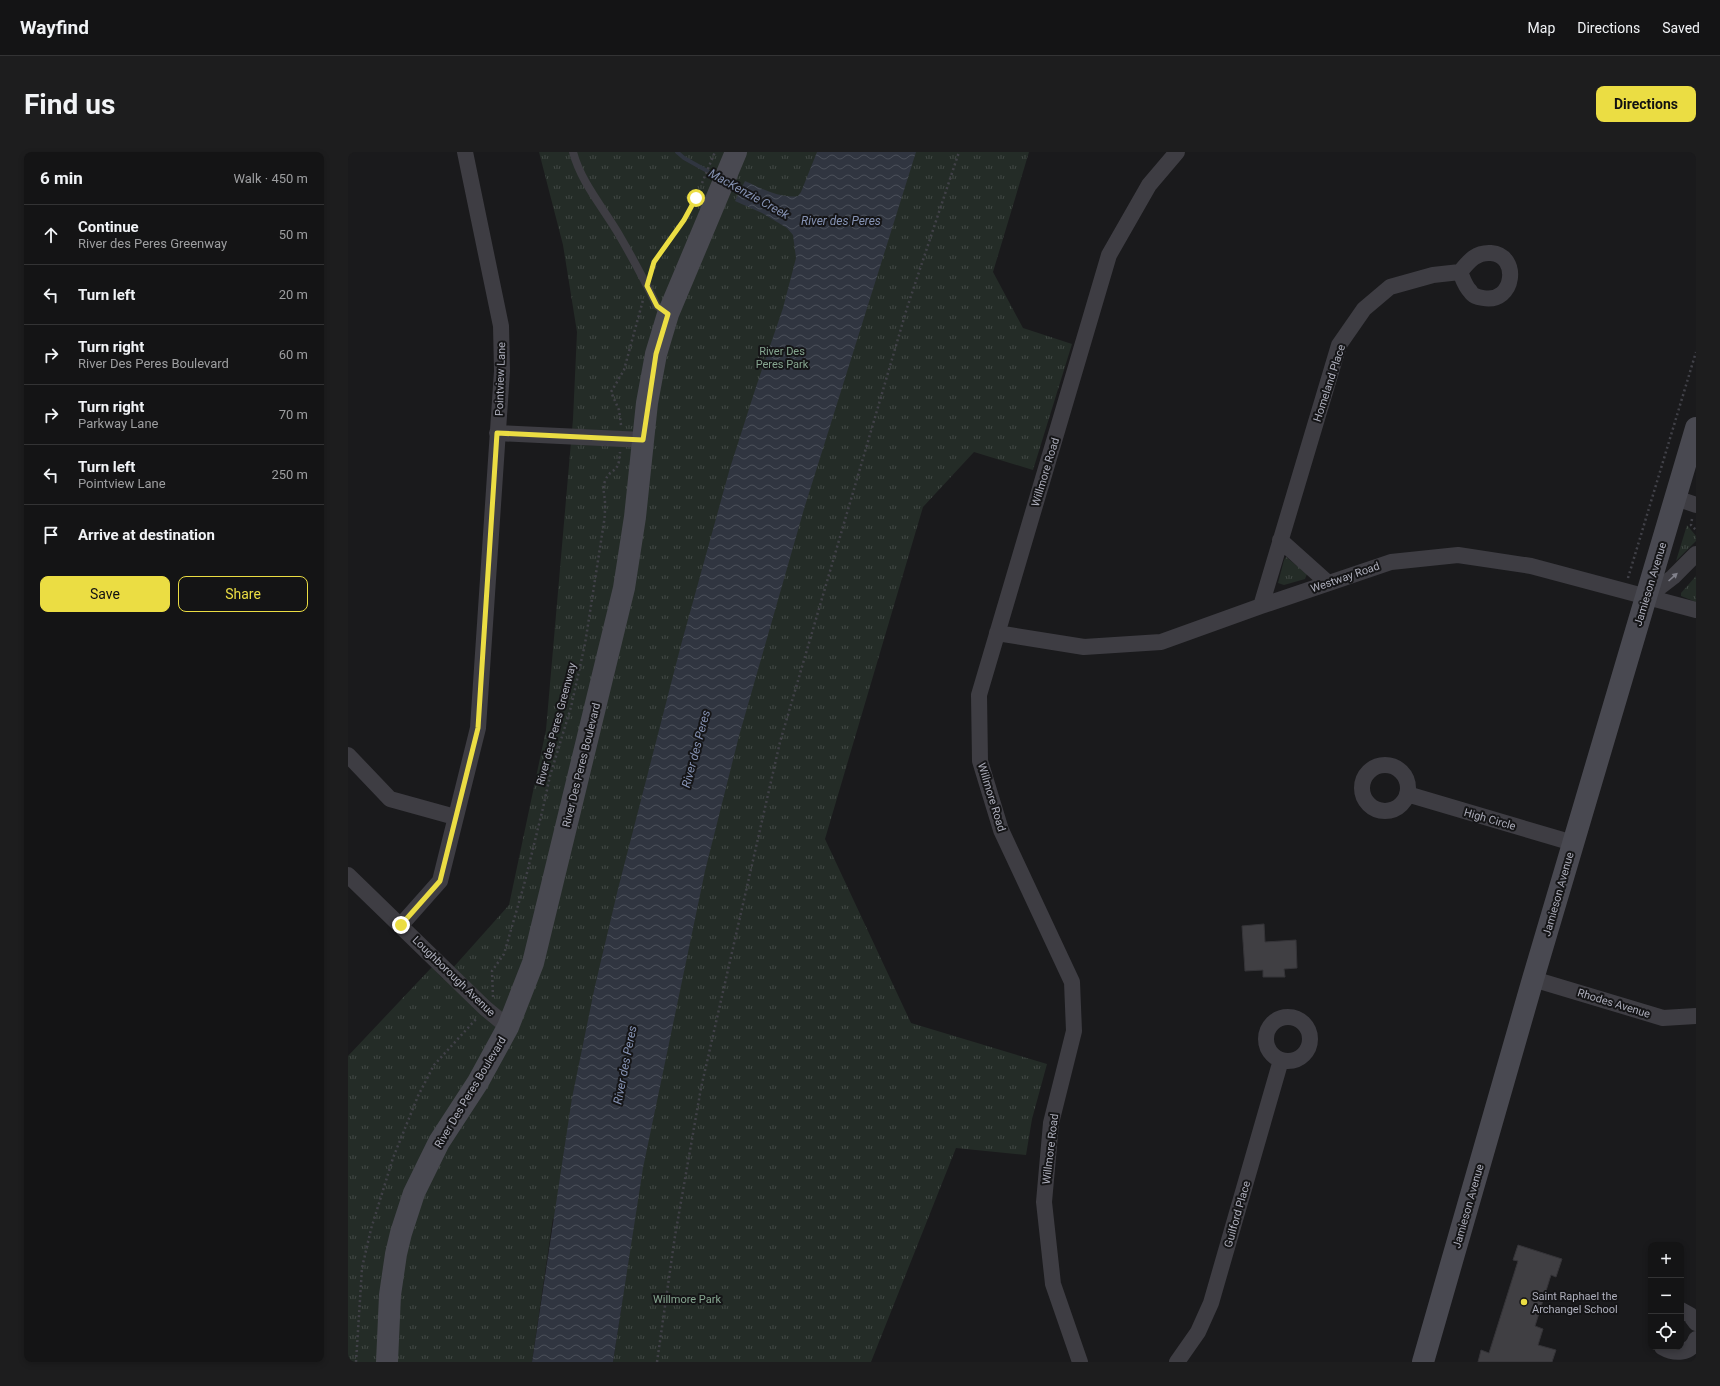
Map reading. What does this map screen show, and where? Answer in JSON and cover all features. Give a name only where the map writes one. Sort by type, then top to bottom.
[{"type":"main road","name":"River Des Peres Boulevard","points":[[387,1362],[390,1295],[396,1254],[402,1227],[414,1193],[439,1142],[478,1082],[508,1027],[528,979],[538,945],[571,804],[619,613],[632,540],[643,440],[655,361],[703,198],[725,154]]},
{"type":"main road","name":"Jamieson Avenue","points":[[1424,1362],[1533,978],[1696,428]]},
{"type":"street","name":"Pointview Lane","points":[[401,925],[440,881],[478,728],[502,370],[501,326],[465,152]]},
{"type":"street","name":"Willmore Road","points":[[1080,1362],[1053,1284],[1044,1202],[1052,1123],[1074,1031],[1072,982],[1001,830],[980,761],[979,695],[1109,255],[1149,185],[1177,152]]},
{"type":"street","name":"Homeland Place","points":[[1261,606],[1339,345],[1364,309],[1390,286],[1433,275],[1460,272]]},
{"type":"street","points":[[497,433],[643,440]]},
{"type":"street","points":[[1676,498],[1695,509]]},
{"type":"street","points":[[1280,540],[1328,583]]},
{"type":"street","points":[[1647,597],[1672,577],[1696,554]]},
{"type":"street","name":"Westway Road","points":[[997,633],[1084,647],[1161,642],[1391,562],[1458,555],[1531,566],[1696,610]]},
{"type":"street","points":[[348,755],[390,798],[455,817]]},
{"type":"street","name":"High Circle","points":[[1407,794],[1573,843]]},
{"type":"street","name":"Loughborough Avenue","points":[[348,876],[401,925],[485,1008],[508,1027]]},
{"type":"street","name":"Rhodes Avenue","points":[[1533,978],[1663,1018],[1696,1016]]},
{"type":"street","name":"Guilford Place","points":[[1177,1362],[1198,1332],[1211,1303],[1281,1060]]},
{"type":"street","points":[[1684,1312],[1690,1315],[1696,1323]]},
{"type":"street","points":[[1666,1354],[1688,1349],[1696,1339]]},
{"type":"lane","points":[[573,152],[575,161],[587,184],[618,232],[657,306],[668,314]]},
{"type":"path","points":[[656,1362],[675,1236],[701,1088],[780,742],[907,308],[958,152]]},
{"type":"path","points":[[702,185],[725,154]]},
{"type":"path","points":[[621,429],[619,410],[611,392],[624,370],[654,262],[684,220],[703,198]]},
{"type":"path","points":[[1628,579],[1696,352]]},
{"type":"path","name":"River des Peres Greenway","points":[[492,999],[494,990],[492,971],[504,954],[522,893],[550,776],[571,707],[585,644],[604,522],[605,503],[603,489],[608,476],[616,470],[619,463],[620,451]]},
{"type":"path","points":[[1695,509],[1691,525],[1696,530]]},
{"type":"path","points":[[356,1362],[362,1268],[375,1214],[393,1158],[418,1096],[434,1065],[479,1016]]},
{"type":"green space","name":"River Des Peres Park","points":[[539,152],[1029,152],[993,272],[1023,328],[1072,344],[1033,470],[974,452],[923,507],[825,839],[911,1023],[1047,1064],[1032,1119],[1026,1155],[956,1148],[871,1362],[613,1362],[623,1296],[553,1218],[532,1362],[348,1362],[348,1056],[432,967],[443,979],[509,905],[546,730],[573,419],[577,332],[563,245]]},
{"type":"green space","points":[[1687,525],[1696,536],[1696,541],[1676,561]]},
{"type":"green space","points":[[1286,557],[1307,574],[1305,579],[1284,585],[1278,583]]},
{"type":"green space","points":[[1696,576],[1696,602],[1681,596],[1681,593]]},
{"type":"water","name":"River des Peres","points":[[817,152],[916,152],[804,509],[739,736],[705,871],[643,1168],[613,1362],[532,1362],[572,1098],[595,986],[618,889],[681,645],[730,468],[783,308],[796,258],[793,235],[787,228],[762,213],[735,201],[745,181],[764,190],[785,196],[798,196]]},
{"type":"building","points":[[1264,924],[1265,942],[1296,940],[1297,968],[1284,969],[1285,977],[1263,977],[1263,970],[1245,971],[1242,926]]},
{"type":"building","name":"Saint Raphael the Archangel School","points":[[1518,1245],[1562,1259],[1556,1277],[1551,1275],[1535,1326],[1543,1329],[1538,1345],[1556,1350],[1552,1362],[1478,1362],[1481,1350],[1489,1353],[1518,1261],[1513,1260]]},
{"type":"waterway","name":"MacKenzie Creek","points":[[677,152],[684,158],[718,177]]},
{"type":"waterway","name":"MacKenzie Creek","points":[[731,184],[744,191]]},
{"type":"place","name":"Saint Raphael the Archangel School","points":[[1524,1302]]},
{"type":"route","points":[[401,925],[440,881],[478,728],[497,433],[643,440],[647,403],[656,354],[668,314],[657,306],[647,286],[654,262],[684,220],[696,198]]},
{"type":"park label","name":"Willmore Park","points":[[687,1299]]}]
